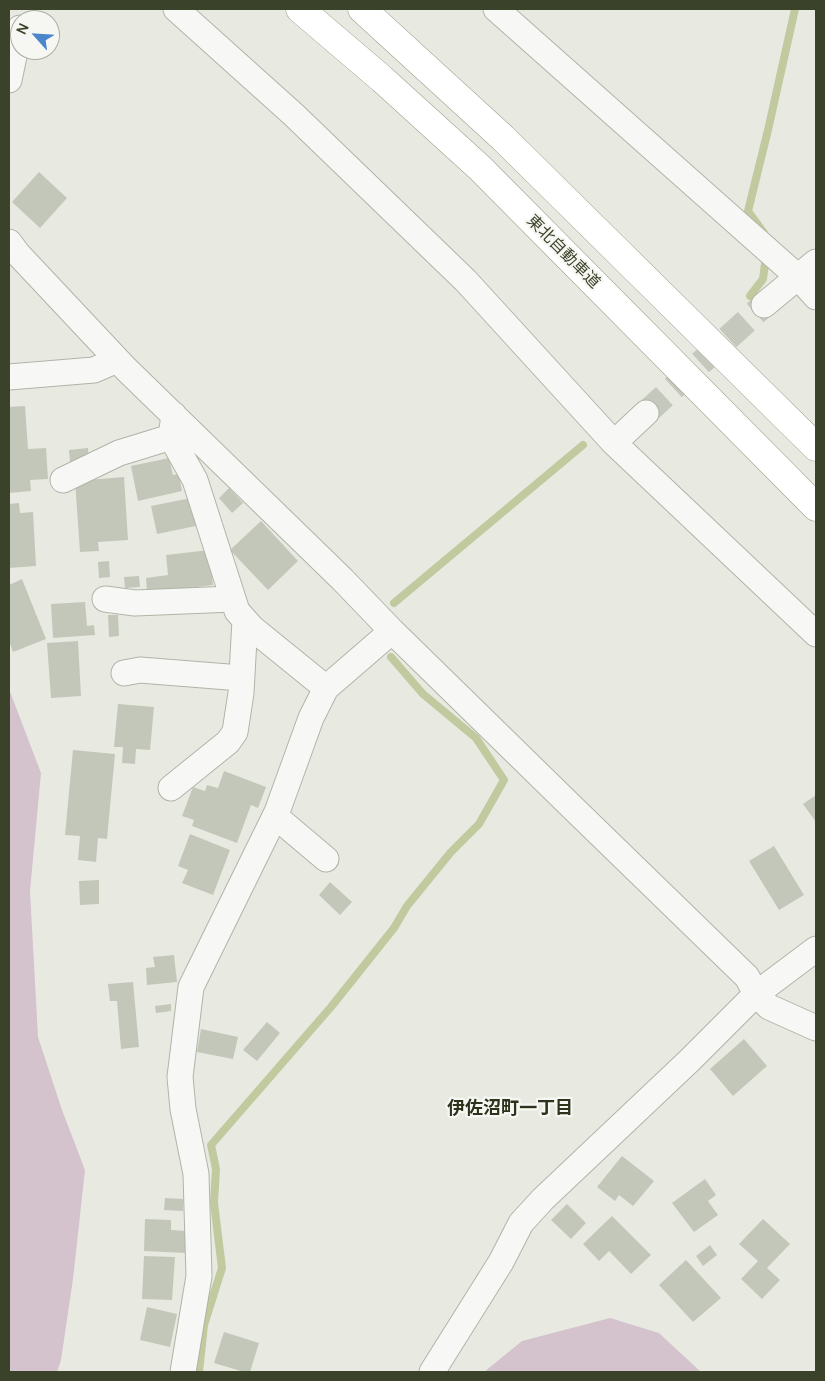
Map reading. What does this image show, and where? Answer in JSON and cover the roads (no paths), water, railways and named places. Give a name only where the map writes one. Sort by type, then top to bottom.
[{"type":"highway","name":"東北自動車道","points":[[300,9],[382,79],[480,168],[816,506]]},
{"type":"highway","points":[[362,9],[510,145],[816,447]]},
{"type":"street","points":[[176,9],[294,115],[466,281],[614,443],[816,634]]},
{"type":"street","points":[[496,9],[764,248],[807,270],[816,296]]},
{"type":"street","points":[[9,80],[13,60]]},
{"type":"street","points":[[9,242],[117,360],[172,426],[343,580],[392,631],[747,977],[756,994],[769,1007],[816,1028]]},
{"type":"street","points":[[764,305],[807,270]]},
{"type":"street","points":[[9,377],[94,370],[117,360]]},
{"type":"street","points":[[614,443],[646,413]]},
{"type":"street","points":[[63,480],[172,426]]},
{"type":"street","points":[[171,788],[228,742],[235,732],[241,678],[239,610],[195,480],[172,426]]},
{"type":"street","points":[[105,598],[135,603],[239,610]]},
{"type":"street","points":[[239,610],[252,628],[326,688]]},
{"type":"street","points":[[182,1372],[199,1276],[196,1174],[183,1109],[180,1076],[191,987],[275,816],[311,718],[326,688],[392,631]]},
{"type":"street","points":[[124,673],[140,670],[241,678]]},
{"type":"street","points":[[275,816],[326,859]]},
{"type":"street","points":[[432,1372],[502,1262],[520,1223],[756,994],[816,949]]},
{"type":"waterway","points":[[764,233],[748,211],[795,9]]},
{"type":"waterway","points":[[750,296],[763,279],[766,256]]},
{"type":"waterway","points":[[394,603],[583,445]]},
{"type":"waterway","points":[[199,1372],[204,1325],[222,1268],[214,1203],[216,1169],[211,1145],[331,1007],[394,928],[407,906],[451,852],[479,824],[504,780],[476,738],[423,694],[391,657]]},
{"type":"tunnel","points":[[646,413],[764,305]]},
{"type":"district","name":"伊佐沼町一丁目","points":[[510,1109]]}]
